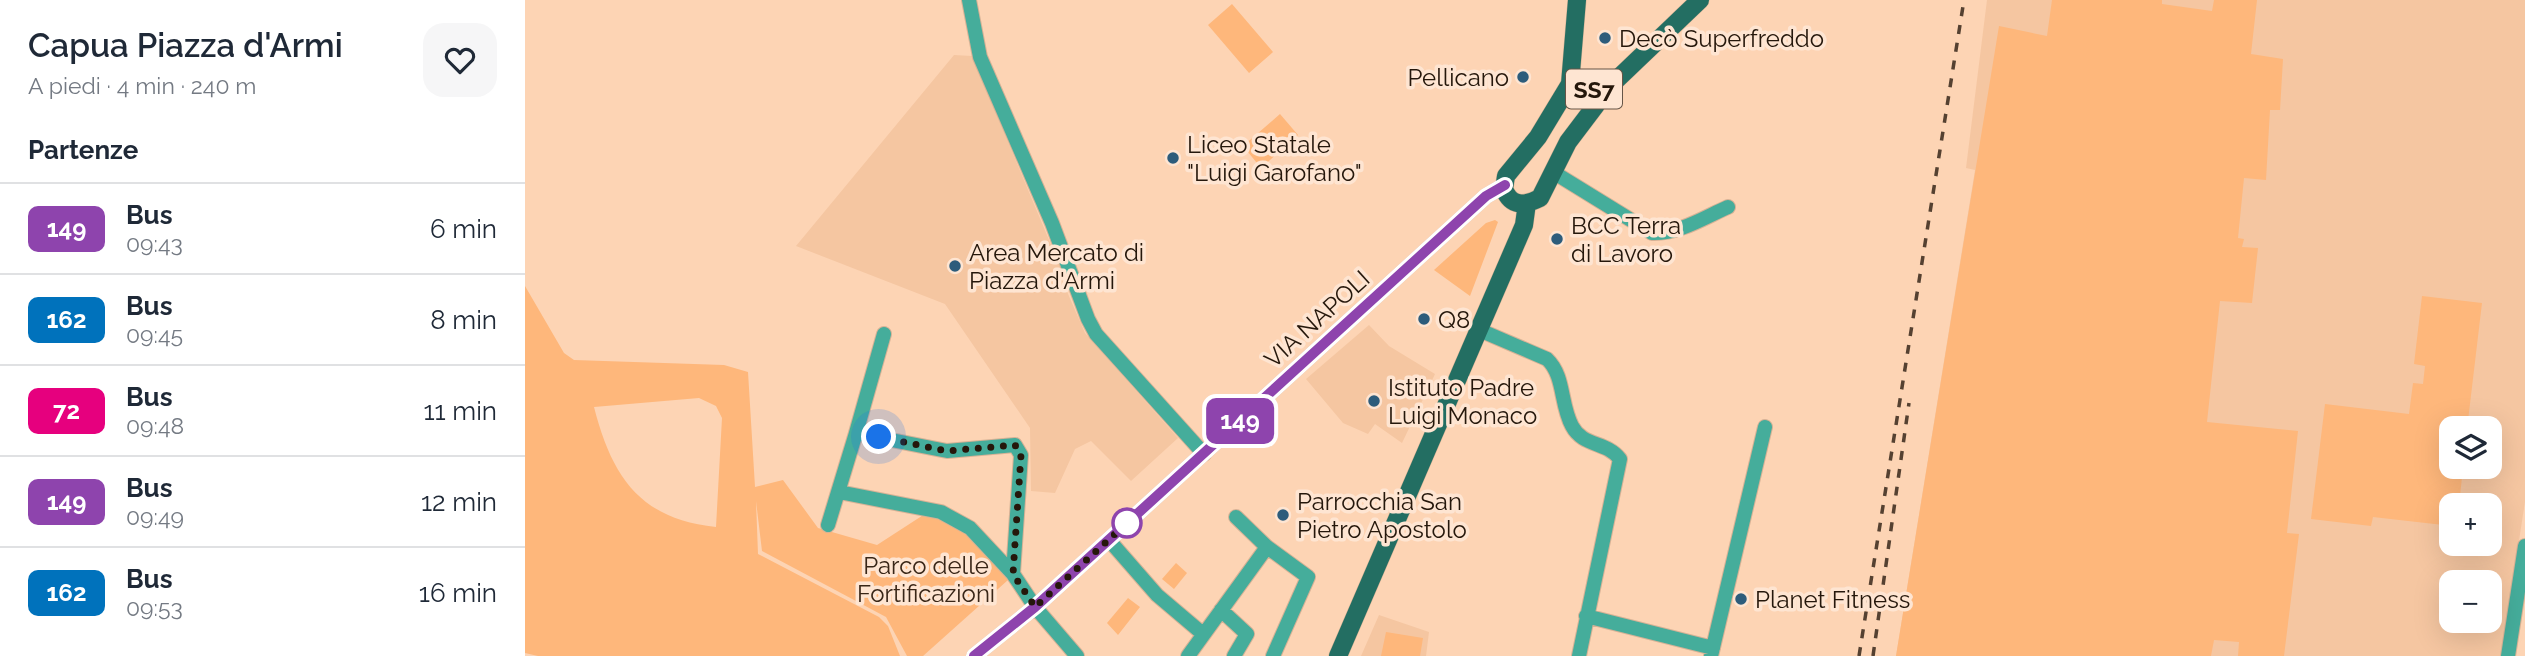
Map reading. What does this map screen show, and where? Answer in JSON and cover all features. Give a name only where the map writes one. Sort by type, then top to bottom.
[{"type":"main road","name":"SS7","points":[[1505,185],[1506,176],[1538,137],[1570,84],[1577,0]]},
{"type":"main road","points":[[1597,92],[1609,87],[1700,0]]},
{"type":"main road","name":"SS7","points":[[1338,656],[1524,225],[1527,203],[1540,198],[1568,142],[1596,105],[1597,92],[1580,82],[1570,84]]},
{"type":"main road","points":[[1505,185],[1508,198],[1520,204],[1527,203]]},
{"type":"street","points":[[969,0],[981,57],[1052,223],[1088,319],[1096,334],[1204,454]]},
{"type":"street","points":[[1553,172],[1652,233],[1664,234],[1682,228],[1728,207]]},
{"type":"street","name":"VIA NAPOLI","points":[[974,656],[1035,607],[1486,196],[1505,185]]},
{"type":"street","points":[[1477,329],[1546,359],[1555,367],[1572,426],[1584,442],[1613,450],[1620,458],[1579,656]]},
{"type":"street","points":[[828,525],[884,334]]},
{"type":"street","points":[[1586,616],[1712,652],[1765,427]]},
{"type":"street","points":[[856,433],[947,451],[1015,445],[1021,455],[1013,574]]},
{"type":"street","points":[[839,492],[941,512],[970,528],[1013,574],[1035,607],[1077,656]]},
{"type":"street","points":[[1236,517],[1267,547],[1308,577],[1273,656]]},
{"type":"street","points":[[1109,540],[1157,595],[1203,634]]},
{"type":"street","points":[[2508,656],[2525,545]]},
{"type":"street","points":[[1188,656],[1267,547]]},
{"type":"street","points":[[1221,610],[1247,634],[1234,656]]},
{"type":"shaded area","points":[[1987,0],[2525,0],[2525,502],[2501,656],[1896,656],[1975,170],[1966,168]]},
{"type":"shaded area","name":"Area Mercato di Piazza d'Armi","points":[[954,55],[972,56],[1065,278],[1062,280],[1085,333],[1178,438],[1131,481],[1091,441],[1075,449],[1055,493],[1031,491],[1030,428],[945,304],[796,246]]},
{"type":"shaded area","name":"Istituto Padre Luigi Monaco","points":[[1369,325],[1389,346],[1435,374],[1402,443],[1375,424],[1368,434],[1343,423],[1306,379]]},
{"type":"shaded area","points":[[1379,615],[1429,632],[1426,656],[1361,656]]},
{"type":"green space","points":[[2052,0],[2162,0],[2162,4],[2212,11],[2214,0],[2257,0],[2251,54],[2283,59],[2280,110],[2270,110],[2266,180],[2244,178],[2238,238],[2244,239],[2242,247],[2258,248],[2252,303],[2220,301],[2207,422],[2298,431],[2287,533],[2299,534],[2284,656],[2238,656],[2239,642],[2214,640],[2211,656],[1896,656],[1999,26],[2047,36]]},
{"type":"green space","points":[[1232,4],[1273,52],[1249,73],[1208,25]]},
{"type":"green space","points":[[1280,114],[1298,135],[1261,168],[1243,146]]},
{"type":"green space","points":[[1495,220],[1498,222],[1470,296],[1434,270],[1486,223]]},
{"type":"green space","name":"Parco delle Fortificazioni","points":[[525,286],[564,353],[574,360],[724,365],[748,372],[755,487],[783,480],[818,528],[877,545],[931,510],[960,524],[1008,580],[923,656],[907,656],[886,617],[762,551],[756,501],[758,554],[879,617],[888,626],[900,656],[538,656],[525,653]],"holes":[[[699,398],[716,406],[722,418],[716,527],[667,515],[633,490],[620,474],[610,454],[594,407]]]},
{"type":"green space","points":[[2422,296],[2482,303],[2469,416],[2439,416],[2439,479],[2462,479],[2460,493],[2439,493],[2439,525],[2373,517],[2371,526],[2311,519],[2325,404],[2409,414],[2413,383],[2423,384],[2425,366],[2414,364]]},
{"type":"green space","points":[[1176,563],[1187,573],[1174,589],[1162,579]]},
{"type":"green space","points":[[1128,598],[1140,607],[1118,635],[1107,623]]},
{"type":"green space","points":[[1386,632],[1423,638],[1420,656],[1381,656]]},
{"type":"railway","points":[[1859,656],[1964,0]]},
{"type":"railway","points":[[1873,656],[1909,403]]},
{"type":"bus line","name":"149","points":[[974,656],[1035,607],[1486,196],[1505,185]]},
{"type":"place","name":"Decò Superfreddo","points":[[1605,38]]},
{"type":"place","name":"Pellicano","points":[[1523,77]]},
{"type":"place","name":"Liceo Statale \"Luigi Garofano\"","points":[[1173,158]]},
{"type":"place","name":"BCC Terra di Lavoro","points":[[1557,239]]},
{"type":"place","name":"Area Mercato di Piazza d'Armi","points":[[955,266]]},
{"type":"place","name":"Q8","points":[[1424,319]]},
{"type":"place","name":"Istituto Padre Luigi Monaco","points":[[1374,401]]},
{"type":"place","name":"Parrocchia San Pietro Apostolo","points":[[1283,515]]},
{"type":"place","name":"Planet Fitness","points":[[1741,599]]},
{"type":"route","points":[[879,437],[947,451],[1015,445],[1021,455],[1013,574],[1035,607],[1127,523]]}]
